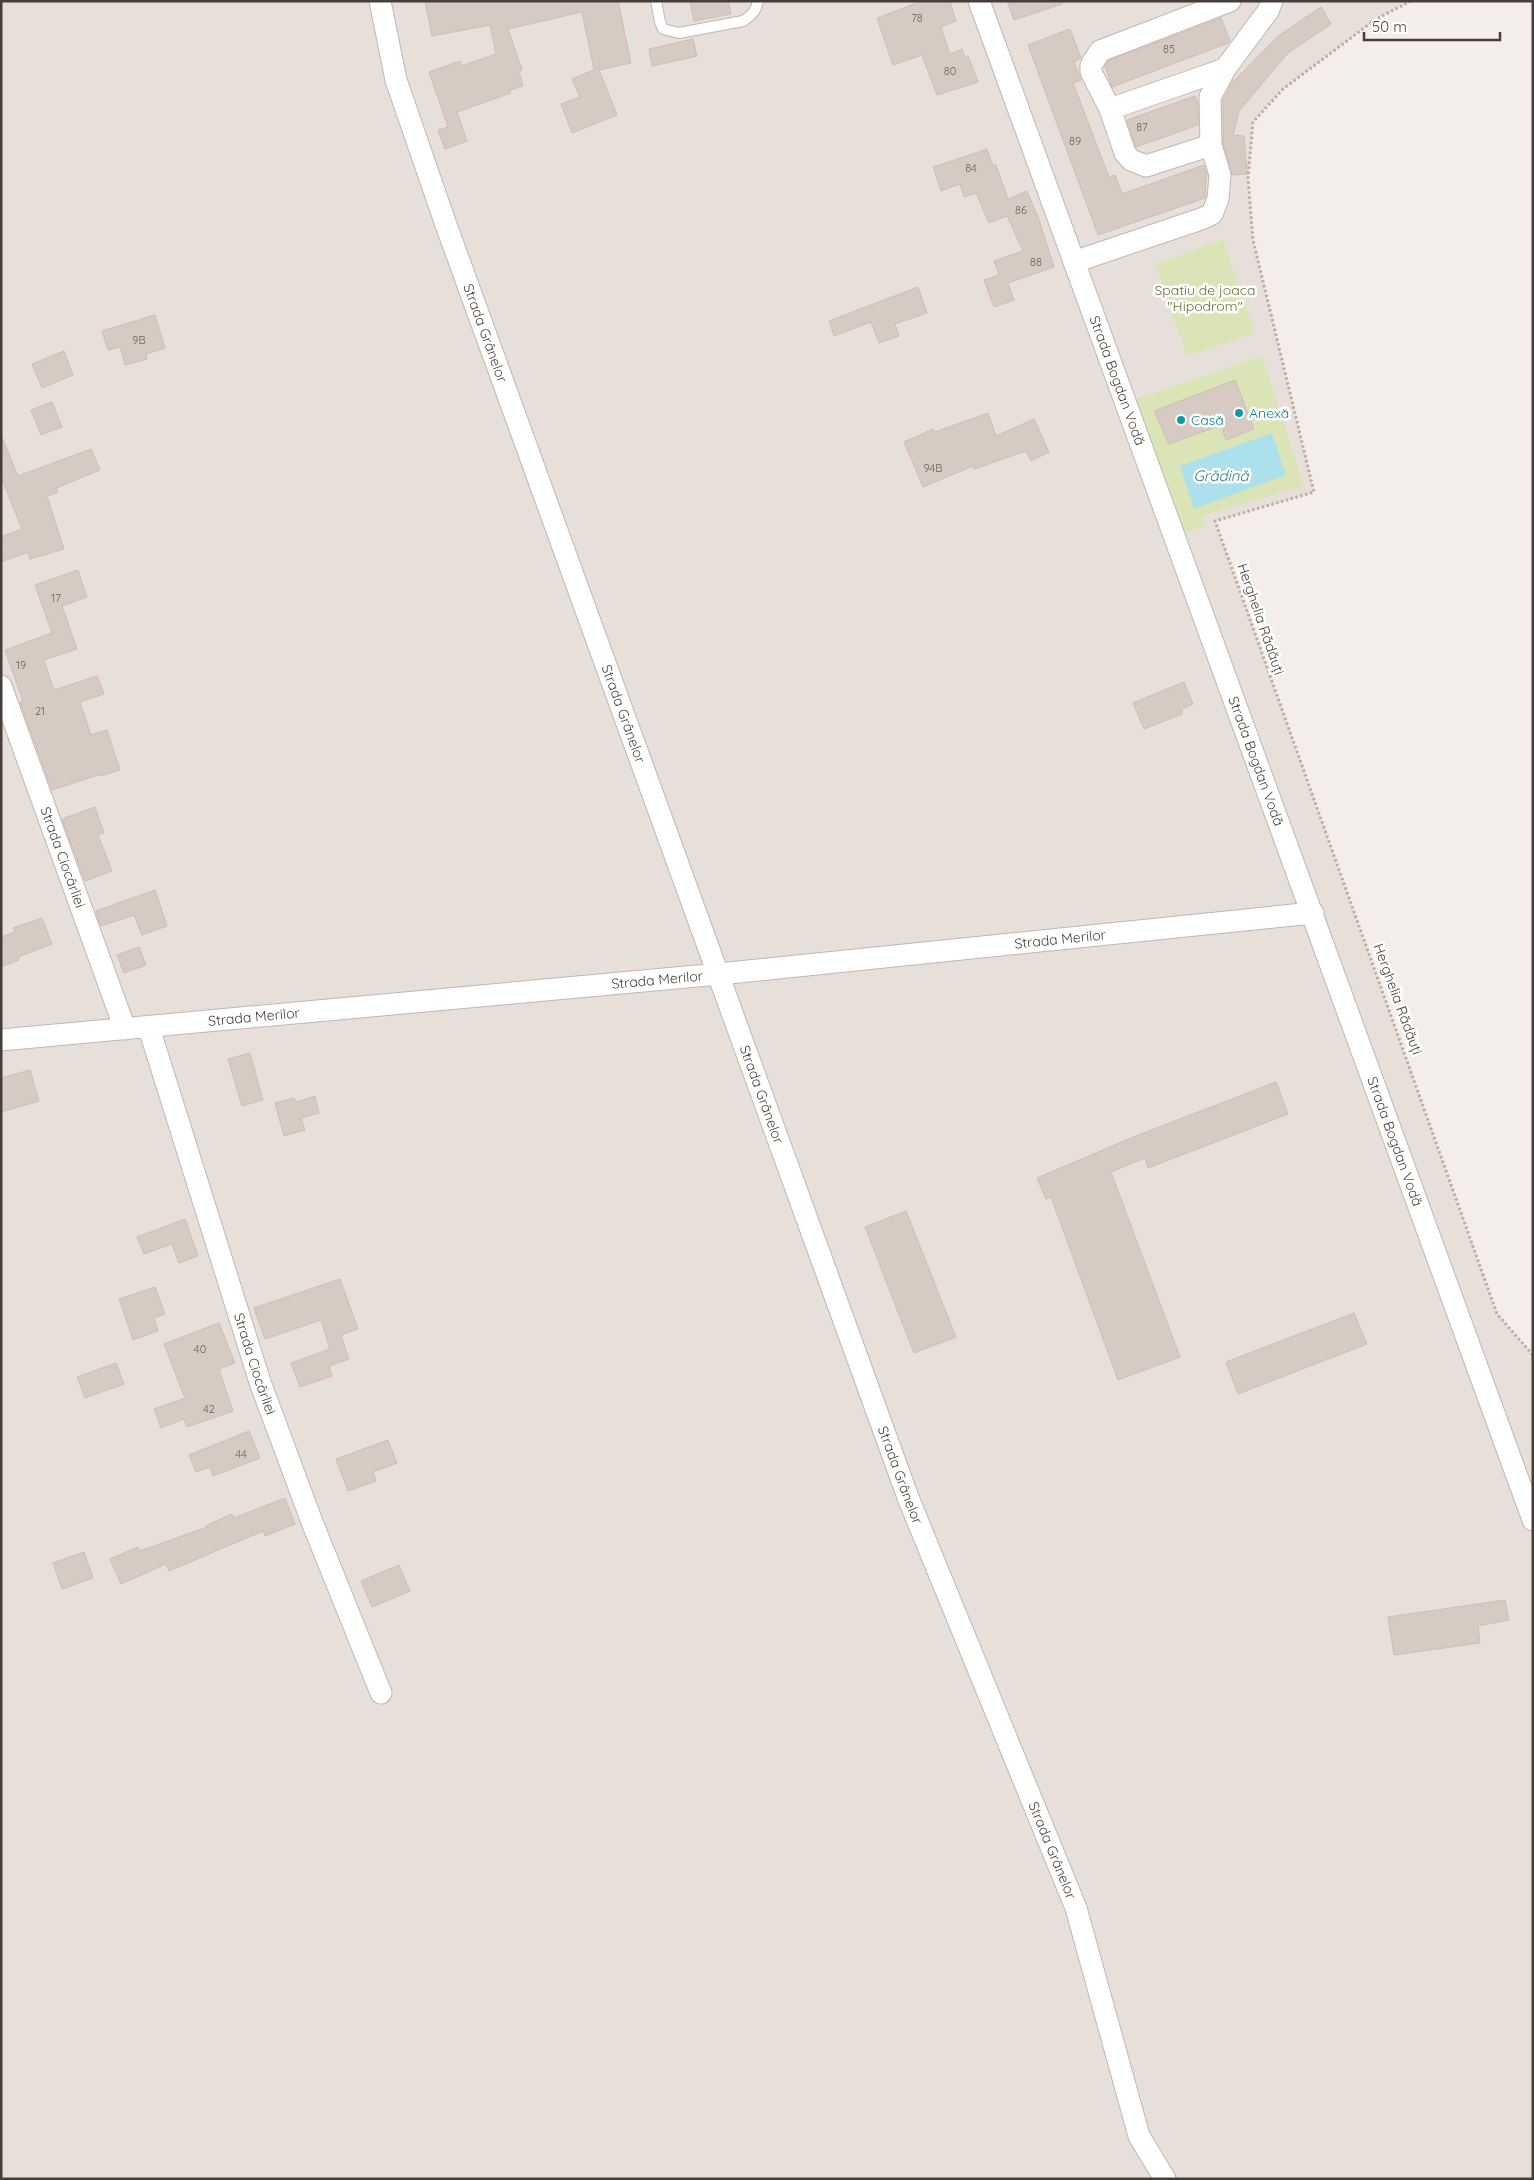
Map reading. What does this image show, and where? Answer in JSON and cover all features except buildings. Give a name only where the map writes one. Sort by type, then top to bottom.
[{"type":"street","name":"Strada Grânelor","points":[[380,1],[396,80],[445,222],[909,1500],[1076,1908],[1139,2136],[1165,2179]]},
{"type":"street","name":"Strada Bogdan Vodă","points":[[979,1],[1533,1520]]},
{"type":"street","points":[[1211,145],[1146,166],[1138,164],[1125,153],[1110,109],[1092,72],[1091,65],[1100,51],[1230,1]]},
{"type":"street","points":[[1074,262],[1212,214],[1218,199],[1220,176],[1211,145],[1210,98],[1225,69],[1268,11],[1272,1]]},
{"type":"street","points":[[1110,109],[1225,69]]},
{"type":"street","name":"Strada Ciocârliei","points":[[1,686],[125,1030]]},
{"type":"street","name":"Strada Merilor","points":[[1,1040],[149,1028],[719,974],[1313,913]]},
{"type":"street","name":"Strada Ciocârliei","points":[[149,1028],[260,1382],[312,1522],[381,1693]]},
{"type":"lane","points":[[656,1],[660,22],[664,29],[679,33],[743,20],[751,16],[756,10],[758,1]]},
{"type":"path","name":"Herghelia Rădăuți","points":[[1411,1],[1376,19],[1283,89],[1253,122],[1248,177],[1254,240],[1314,492],[1215,521],[1498,1314],[1533,1355]]},
{"type":"shaded area","points":[[1,1],[1411,1],[1376,19],[1283,89],[1253,122],[1248,177],[1253,240],[1314,492],[1215,521],[1497,1314],[1533,1355],[1533,2179],[1,2179]]},
{"type":"green space","name":"Spatiu de joaca \"Hipodrom\"","points":[[1223,240],[1255,333],[1187,356],[1155,264]]},
{"type":"green space","points":[[1262,356],[1304,486],[1202,516],[1205,527],[1181,532],[1131,401]]},
{"type":"water","name":"Grădină","points":[[1272,433],[1286,475],[1194,509],[1180,466]]},
{"type":"place","name":"Anexă","points":[[1239,413]]},
{"type":"place","name":"Casă","points":[[1181,420]]}]
